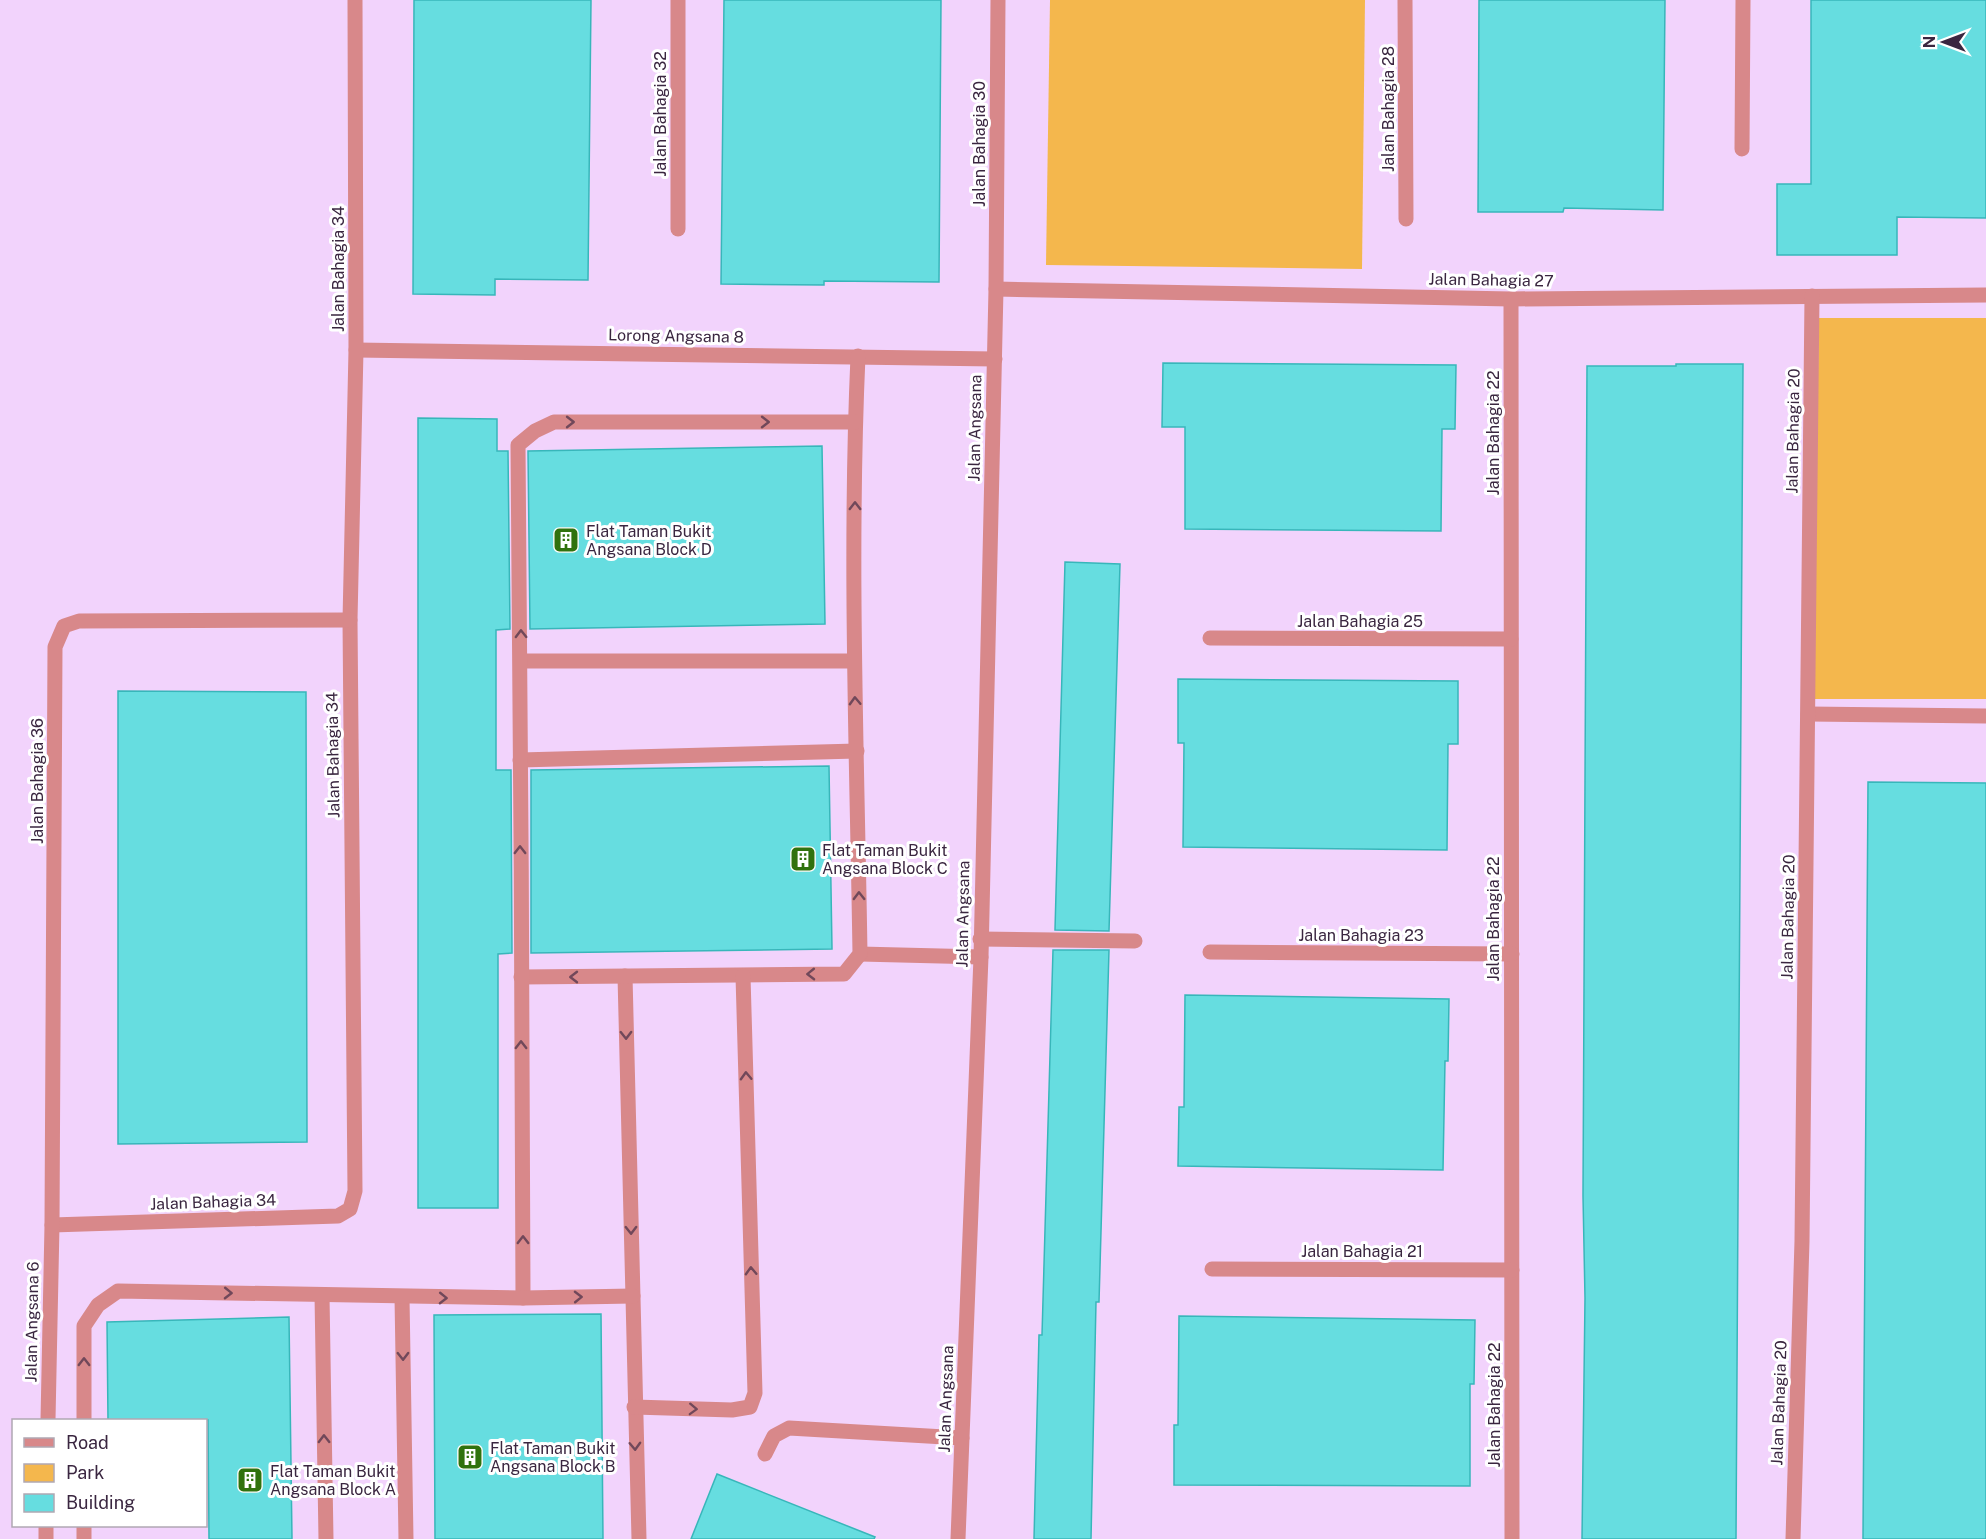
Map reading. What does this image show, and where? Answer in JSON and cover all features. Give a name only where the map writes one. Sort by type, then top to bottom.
[{"type":"street","name":"Jalan Bahagia 34","points":[[52,1225],[338,1216],[350,1209],[355,1191],[350,620],[356,350],[354,0]]},
{"type":"street","name":"Jalan Bahagia 32","points":[[678,0],[678,229]]},
{"type":"street","name":"Jalan Bahagia 30","points":[[996,289],[998,0]]},
{"type":"street","name":"Jalan Bahagia 28","points":[[1406,0],[1406,219]]},
{"type":"street","points":[[1742,149],[1743,0]]},
{"type":"street","name":"Jalan Bahagia 27","points":[[996,289],[1511,299],[1986,295]]},
{"type":"street","name":"Jalan Angsana","points":[[958,1539],[981,957],[996,289]]},
{"type":"street","name":"Jalan Bahagia 20","points":[[1793,1539],[1803,1241],[1812,296]]},
{"type":"street","name":"Jalan Bahagia 22","points":[[1511,299],[1512,1539]]},
{"type":"street","name":"Lorong Angsana 8","points":[[356,350],[995,359]]},
{"type":"street","points":[[521,977],[844,974],[860,954],[854,661],[855,422],[858,356]]},
{"type":"street","points":[[523,1298],[518,445],[536,430],[554,422],[855,422]]},
{"type":"street","name":"Jalan Bahagia 36","points":[[52,1225],[55,647],[64,626],[79,621],[350,620]]},
{"type":"street","name":"Jalan Bahagia 25","points":[[1210,638],[1511,639]]},
{"type":"street","points":[[521,661],[854,661]]},
{"type":"street","points":[[1808,714],[1986,716]]},
{"type":"street","points":[[520,760],[857,751]]},
{"type":"street","points":[[980,939],[1135,941]]},
{"type":"street","name":"Jalan Bahagia 23","points":[[1210,952],[1512,954]]},
{"type":"street","points":[[860,954],[981,957]]},
{"type":"street","points":[[624,976],[639,1539]]},
{"type":"street","points":[[634,1407],[732,1410],[750,1407],[755,1393],[743,976]]},
{"type":"street","name":"Jalan Angsana 6","points":[[48,1419],[52,1225]]},
{"type":"street","name":"Jalan Bahagia 21","points":[[1212,1269],[1512,1270]]},
{"type":"street","points":[[84,1419],[84,1326],[98,1305],[118,1291],[402,1297],[633,1296]]},
{"type":"street","points":[[322,1294],[326,1539]]},
{"type":"street","points":[[402,1297],[406,1539]]},
{"type":"street","points":[[765,1454],[774,1436],[789,1428],[962,1438]]},
{"type":"green space","points":[[1050,0],[1365,0],[1362,269],[1046,265]]},
{"type":"green space","points":[[1819,318],[1986,318],[1986,699],[1812,699]]},
{"type":"building","points":[[414,0],[591,0],[588,280],[495,279],[495,295],[413,294]]},
{"type":"building","points":[[724,0],[941,0],[939,282],[824,281],[824,285],[721,284]]},
{"type":"building","points":[[1479,0],[1665,0],[1663,210],[1564,208],[1563,212],[1478,212]]},
{"type":"building","points":[[1811,0],[1986,0],[1986,218],[1897,217],[1897,255],[1777,255],[1777,184],[1811,184]]},
{"type":"building","points":[[1163,363],[1456,365],[1455,429],[1442,429],[1441,531],[1185,529],[1185,427],[1162,427]]},
{"type":"building","points":[[1676,364],[1743,364],[1736,1539],[1582,1539],[1585,1298],[1583,1196],[1587,366],[1676,366]]},
{"type":"building","points":[[418,418],[497,419],[497,451],[508,451],[510,629],[496,630],[496,770],[511,770],[512,953],[498,954],[498,1208],[418,1208]]},
{"type":"building","name":"Flat Taman Bukit Angsana Block D","points":[[822,446],[825,624],[530,629],[528,451]]},
{"type":"building","points":[[1065,562],[1120,564],[1109,931],[1055,930]]},
{"type":"building","points":[[1178,679],[1458,681],[1458,744],[1448,744],[1447,850],[1183,847],[1184,743],[1178,743]]},
{"type":"building","points":[[118,691],[306,692],[307,1142],[118,1144]]},
{"type":"building","name":"Flat Taman Bukit Angsana Block C","points":[[829,766],[832,949],[531,953],[531,770]]},
{"type":"building","points":[[1868,782],[1986,783],[1986,1539],[1863,1539]]},
{"type":"building","points":[[1053,950],[1109,950],[1099,1302],[1096,1302],[1091,1539],[1034,1539]]},
{"type":"building","points":[[1185,995],[1449,999],[1448,1061],[1445,1061],[1443,1170],[1178,1166],[1179,1107],[1184,1107]]},
{"type":"building","name":"Flat Taman Bukit Angsana Block B","points":[[601,1314],[603,1539],[435,1539],[434,1315]]},
{"type":"building","points":[[1179,1316],[1475,1320],[1474,1384],[1470,1384],[1470,1486],[1174,1485],[1174,1425],[1178,1425]]},
{"type":"building","name":"Flat Taman Bukit Angsana Block A","points":[[289,1317],[292,1539],[209,1539],[208,1420],[108,1419],[107,1322]]},
{"type":"building","points":[[717,1474],[875,1537],[874,1539],[691,1539]]},
{"type":"place","name":"Flat Taman Bukit Angsana Block D","points":[[566,540]]},
{"type":"place","name":"Flat Taman Bukit Angsana Block C","points":[[803,859]]},
{"type":"place","name":"Flat Taman Bukit Angsana Block B","points":[[470,1457]]},
{"type":"place","name":"Flat Taman Bukit Angsana Block A","points":[[250,1480]]}]
